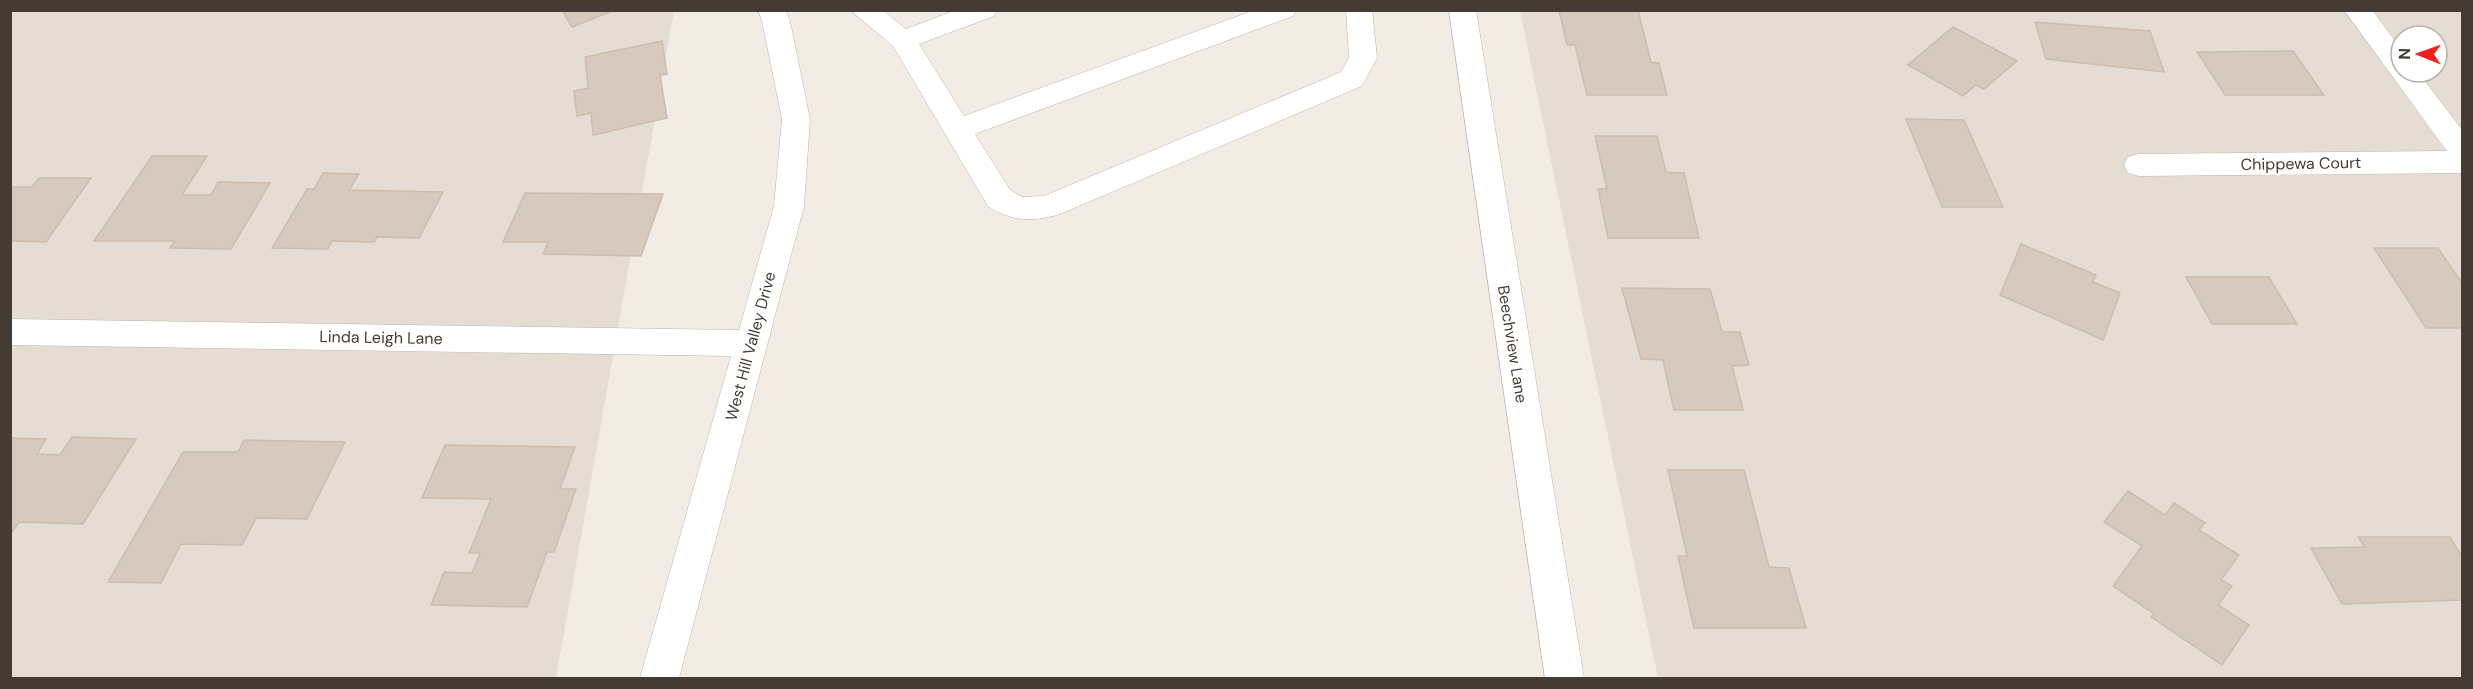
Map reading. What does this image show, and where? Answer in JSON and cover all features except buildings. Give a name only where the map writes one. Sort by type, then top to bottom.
[{"type":"street","name":"West Hill Valley Drive","points":[[660,678],[789,206],[796,119],[776,21],[771,10]]},
{"type":"street","points":[[863,10],[903,40],[999,198],[1012,208],[1049,206],[1352,79],[1363,58],[1359,10]]},
{"type":"street","points":[[903,40],[984,10]]},
{"type":"street","points":[[958,129],[1283,10]]},
{"type":"street","name":"Beechview Lane","points":[[1462,10],[1565,678]]},
{"type":"street","points":[[2356,10],[2389,54]]},
{"type":"street","points":[[2412,84],[2463,150]]},
{"type":"street","name":"Chippewa Court","points":[[2139,165],[2463,162]]},
{"type":"street","name":"Linda Leigh Lane","points":[[10,332],[751,343]]},
{"type":"shaded area","points":[[10,11],[674,11],[556,678],[11,678]]},
{"type":"shaded area","points":[[1520,11],[2462,11],[2462,678],[1658,678]]}]
